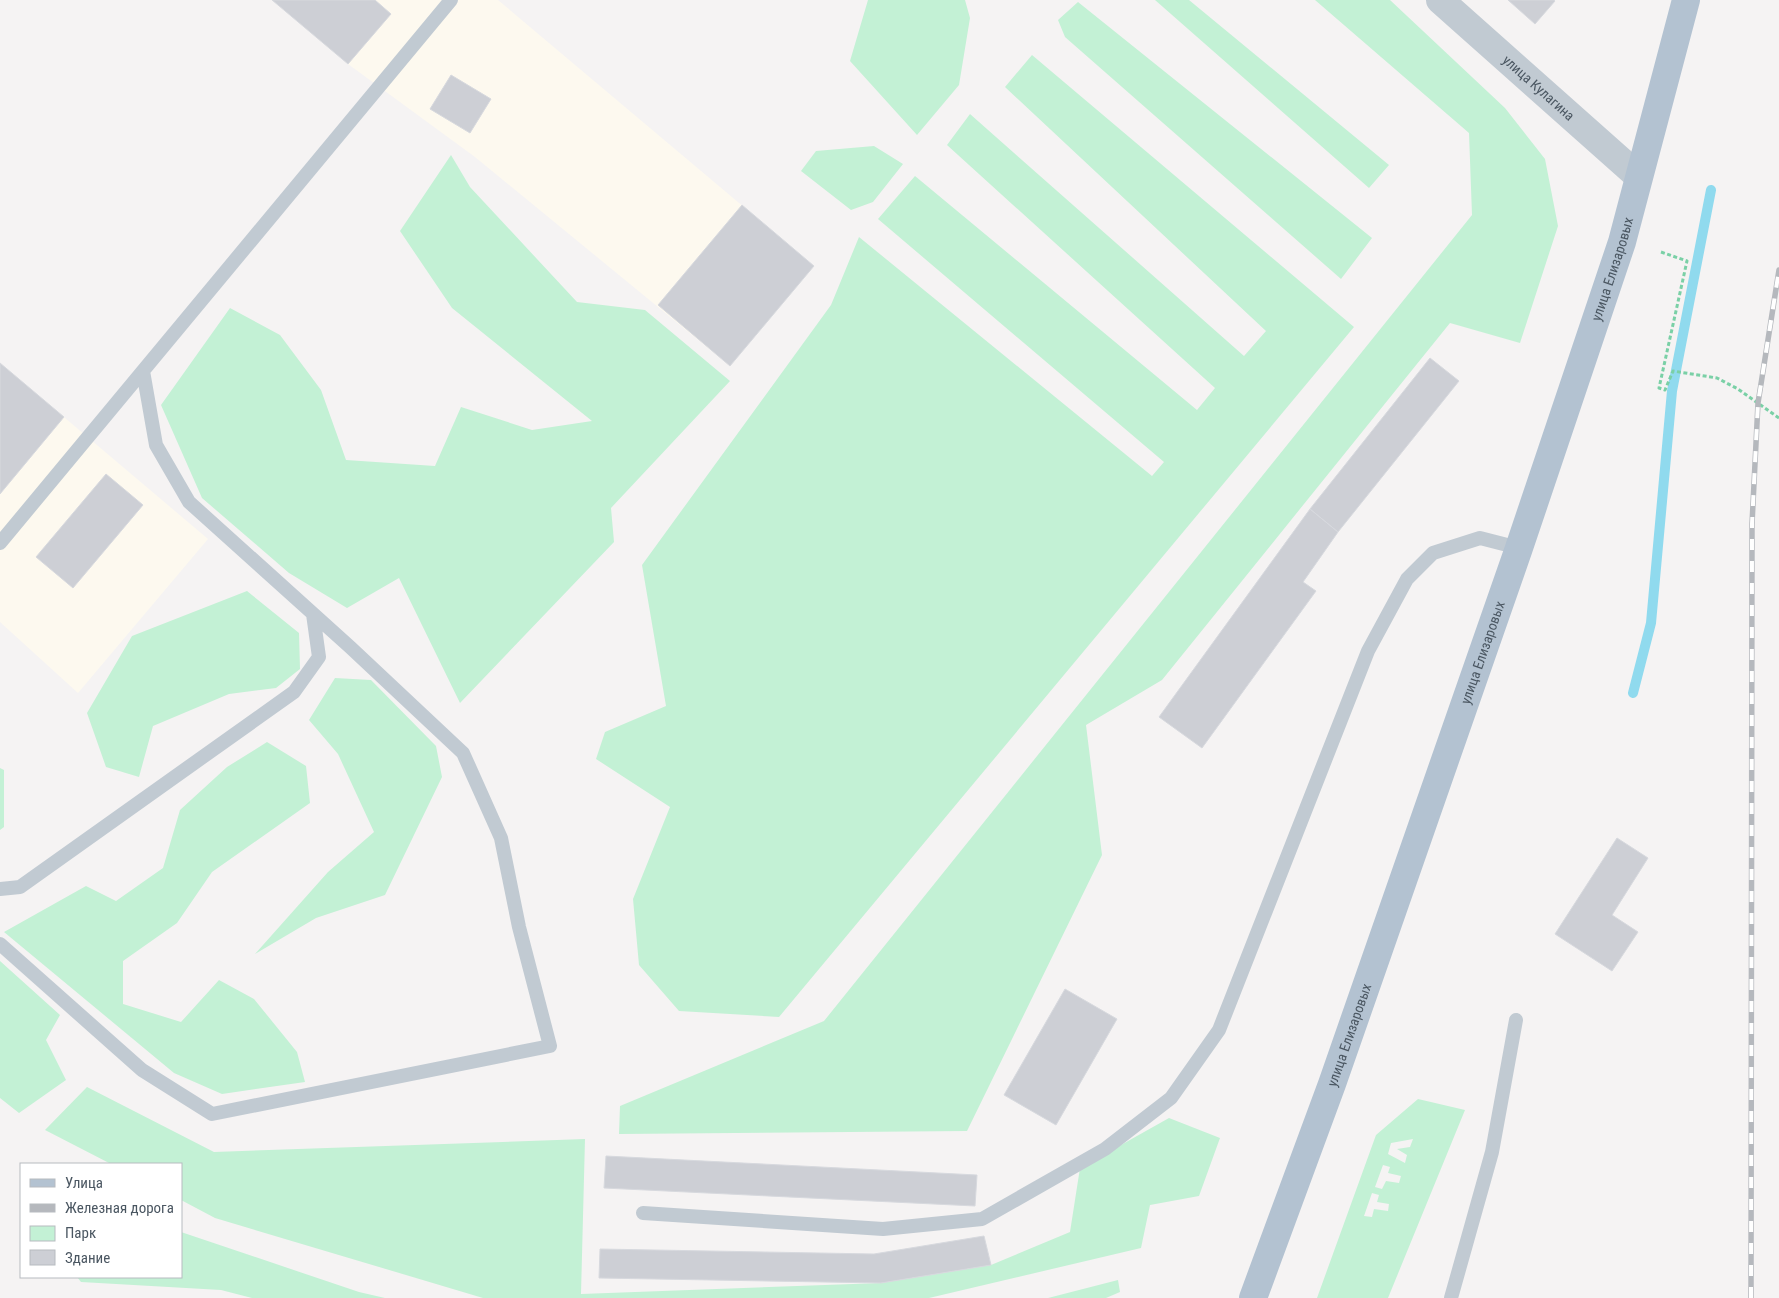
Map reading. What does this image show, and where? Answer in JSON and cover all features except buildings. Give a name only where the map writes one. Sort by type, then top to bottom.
[{"type":"main road","name":"улица Елизаровых","points":[[1253,1298],[1336,1074],[1519,548],[1622,242],[1686,0]]},
{"type":"street","name":"улица Кулагина","points":[[1440,0],[1638,176]]},
{"type":"lane","points":[[0,543],[451,0]]},
{"type":"lane","points":[[0,944],[142,1070],[212,1114],[550,1046],[519,927],[501,838],[463,753],[189,502],[156,445],[143,371]]},
{"type":"lane","points":[[644,1214],[883,1228],[982,1219],[1105,1149],[1171,1098],[1219,1030],[1368,651],[1407,579],[1433,553],[1480,538],[1519,548]]},
{"type":"lane","points":[[0,890],[20,887],[294,692],[318,657],[313,614]]},
{"type":"lane","points":[[1451,1298],[1492,1152],[1516,1020]]},
{"type":"path","points":[[1661,252],[1687,261],[1659,388],[1665,390],[1672,371],[1717,378],[1738,388],[1779,418]]},
{"type":"shaded area","points":[[272,0],[498,0],[814,266],[730,366],[475,157],[348,64]]},
{"type":"shaded area","points":[[0,363],[208,539],[78,693],[0,622]]},
{"type":"green space","points":[[868,0],[965,0],[970,18],[959,85],[917,135],[850,61]]},
{"type":"green space","points":[[1155,0],[1189,0],[1389,165],[1369,188]]},
{"type":"green space","points":[[1315,0],[1390,0],[1505,108],[1545,159],[1558,226],[1520,343],[1450,323],[1162,680],[1086,725],[1102,855],[967,1131],[619,1134],[620,1106],[824,1021],[1472,215],[1469,133]]},
{"type":"green space","points":[[1078,2],[1372,238],[1341,279],[1065,37],[1058,20]]},
{"type":"green space","points":[[1032,55],[1354,327],[779,1017],[679,1011],[639,965],[633,899],[670,807],[596,759],[605,732],[666,706],[642,565],[831,305],[859,237],[1152,476],[1164,462],[878,219],[915,176],[1197,410],[1215,388],[947,145],[970,114],[1244,356],[1266,331],[1005,87]]},
{"type":"green space","points":[[874,146],[903,164],[873,202],[851,210],[801,171],[816,151]]},
{"type":"green space","points":[[451,155],[470,187],[577,302],[645,310],[730,381],[611,508],[614,542],[460,703],[399,578],[347,608],[289,573],[202,498],[161,405],[230,308],[280,335],[321,390],[346,460],[435,466],[461,407],[532,430],[592,421],[452,308],[400,231]]},
{"type":"green space","points":[[247,591],[299,633],[300,669],[276,688],[229,694],[153,726],[139,777],[106,767],[87,713],[132,636]]},
{"type":"green space","points":[[335,678],[371,680],[436,746],[442,777],[385,895],[316,918],[255,954],[328,872],[374,832],[338,754],[309,720]]},
{"type":"green space","points":[[267,742],[306,766],[310,803],[212,872],[177,923],[123,961],[123,1004],[181,1022],[219,980],[254,999],[297,1052],[305,1082],[222,1094],[174,1073],[4,932],[86,886],[116,901],[163,868],[180,810],[227,767]]},
{"type":"green space","points":[[0,768],[4,770],[4,827],[0,830]]},
{"type":"green space","points":[[0,961],[60,1015],[46,1040],[66,1080],[19,1113],[0,1098]]},
{"type":"green space","points":[[87,1087],[214,1152],[585,1139],[581,1294],[881,1283],[991,1265],[1070,1232],[1080,1168],[1169,1118],[1220,1138],[1199,1196],[1150,1205],[1141,1248],[929,1298],[483,1298],[215,1218],[182,1201],[182,1163],[109,1163],[45,1130]]},
{"type":"green space","points":[[1418,1099],[1465,1110],[1388,1298],[1317,1298],[1376,1135]],"holes":[[[1413,1139],[1410,1147],[1397,1149],[1407,1155],[1405,1163],[1388,1154],[1391,1143]],[[1383,1165],[1390,1167],[1388,1173],[1401,1176],[1399,1183],[1386,1181],[1382,1189],[1375,1187]],[[1372,1193],[1379,1195],[1377,1202],[1389,1204],[1388,1211],[1374,1209],[1372,1217],[1364,1216]]]},
{"type":"green space","points":[[182,1232],[359,1292],[385,1298],[252,1298],[221,1290],[81,1282],[78,1278],[182,1278]]},
{"type":"green space","points":[[1118,1280],[1120,1292],[1106,1298],[1048,1298]]},
{"type":"waterway","points":[[1633,693],[1651,623],[1672,391],[1711,190]]},
{"type":"railway","points":[[1751,1298],[1752,524],[1758,403],[1779,270]]}]
